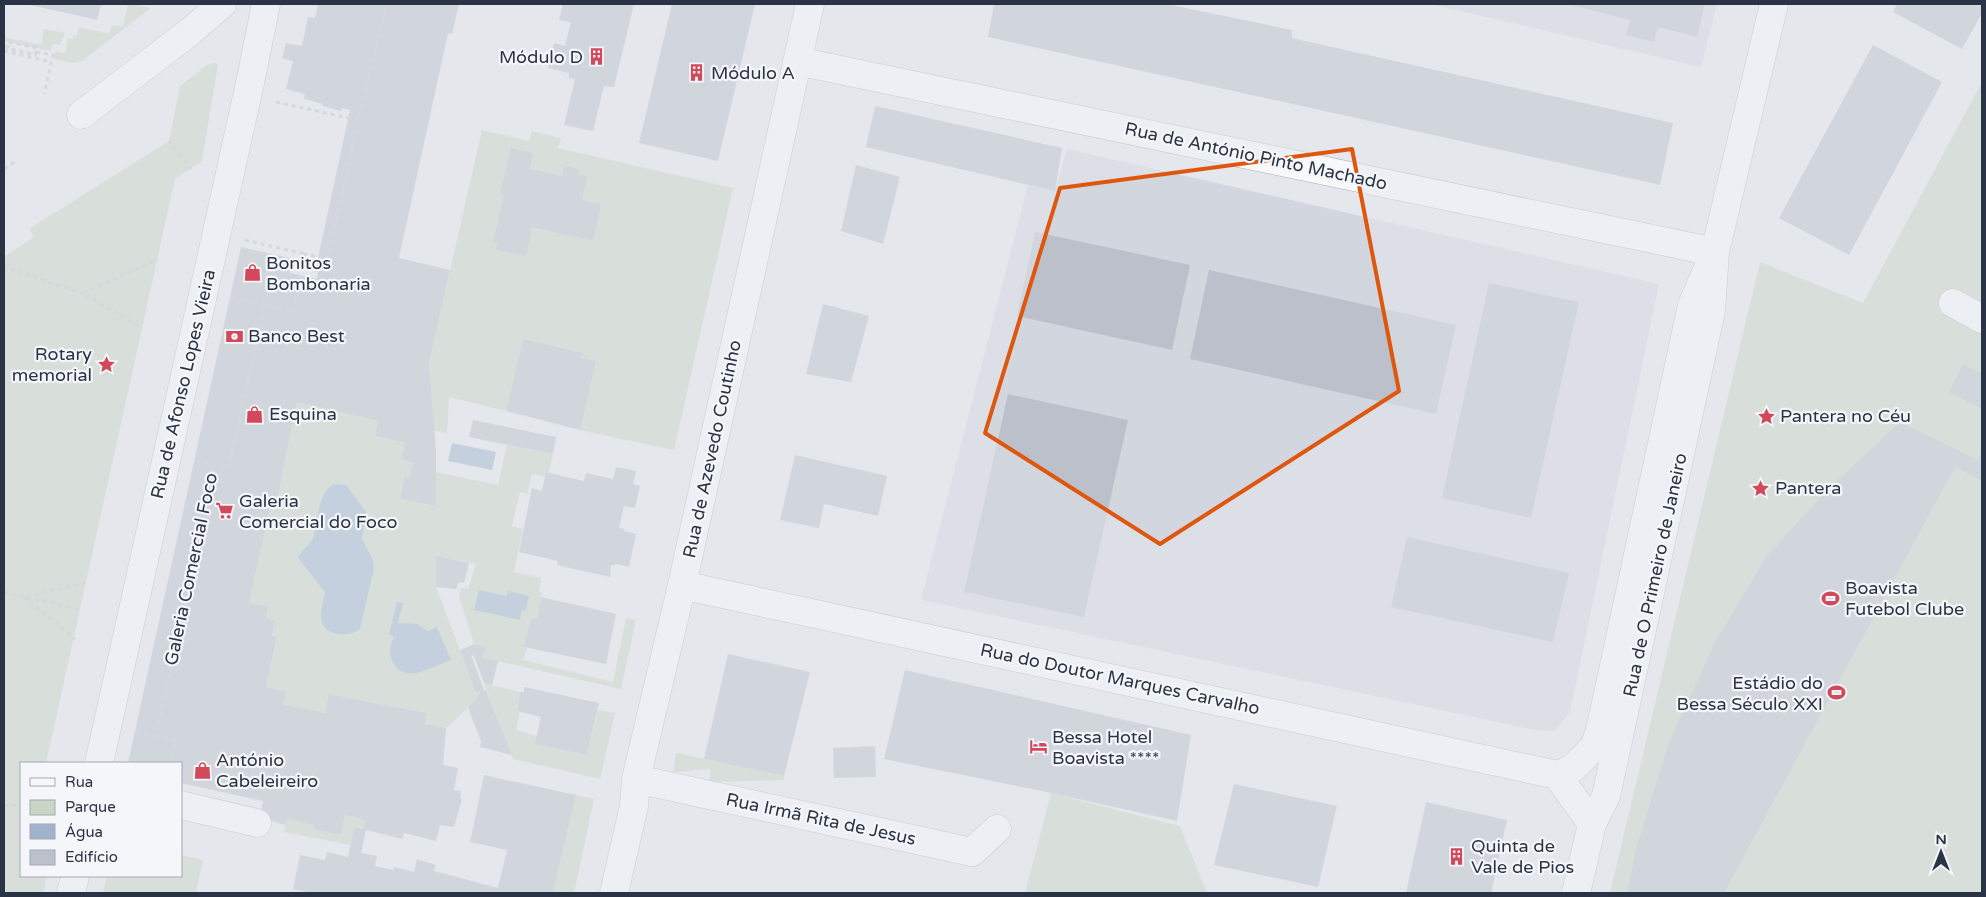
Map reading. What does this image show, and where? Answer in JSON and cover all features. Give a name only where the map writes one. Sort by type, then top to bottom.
[{"type":"street","points":[[82,115],[191,31],[222,4]]},
{"type":"street","name":"Rua de Afonso Lopes Vieira","points":[[99,762],[266,4]]},
{"type":"street","name":"Rua de Azevedo Coutinho","points":[[614,893],[634,806],[636,778],[682,585],[810,4]]},
{"type":"street","name":"Rua de O Primeiro de Janeiro","points":[[1576,893],[1592,824],[1606,796],[1626,710],[1711,311],[1715,252],[1774,4]]},
{"type":"street","name":"Rua de António Pinto Machado","points":[[797,61],[1715,252]]},
{"type":"street","name":"Rua de O Primeiro de Janeiro","points":[[1557,774],[1574,768],[1594,746],[1601,726],[1692,305],[1715,252]]},
{"type":"street","points":[[1952,303],[1982,319]]},
{"type":"street","name":"Rua do Doutor Marques Carvalho","points":[[682,585],[1557,774]]},
{"type":"street","points":[[1557,774],[1592,824]]},
{"type":"street","name":"Rua Irmã Rita de Jesus","points":[[636,778],[972,852],[997,829]]},
{"type":"street","points":[[182,805],[257,823]]},
{"type":"street","points":[[71,893],[75,877]]},
{"type":"path","points":[[239,239],[328,258],[358,120],[387,4]]},
{"type":"path","points":[[36,52],[37,48],[9,42],[6,45],[7,48],[14,50],[53,55],[44,94]]},
{"type":"path","points":[[4,51],[51,62]]},
{"type":"path","points":[[272,101],[358,120]]},
{"type":"path","points":[[169,141],[191,169]]},
{"type":"path","points":[[4,169],[16,161]]},
{"type":"path","points":[[226,296],[293,311],[305,254]]},
{"type":"path","points":[[84,294],[158,259]]},
{"type":"path","points":[[4,267],[84,294],[142,328]]},
{"type":"path","name":"Galeria Comercial Foco","points":[[156,736],[213,465],[228,468],[265,305]]},
{"type":"path","points":[[189,460],[213,465]]},
{"type":"path","points":[[24,596],[88,582]]},
{"type":"path","points":[[4,592],[81,610]]},
{"type":"path","points":[[24,596],[75,638]]},
{"type":"path","points":[[136,731],[176,740],[171,762]]},
{"type":"path","points":[[4,805],[20,806]]},
{"type":"highlighted area","points":[[1352,149],[1399,391],[1160,544],[985,433],[1060,188]]},
{"type":"shaded area","points":[[1431,4],[1717,4],[1701,67]]},
{"type":"shaded area","points":[[1067,149],[1659,284],[1570,712],[1554,731],[1536,730],[921,600],[1028,185],[1055,191]]},
{"type":"green space","points":[[128,4],[151,8],[82,61],[73,63],[54,59],[55,52],[65,53],[68,38],[73,39],[74,35],[77,36],[79,27],[109,34],[112,25],[123,27]]},
{"type":"green space","points":[[44,29],[65,33],[60,45],[53,44],[51,51],[4,41],[4,37],[41,45]]},
{"type":"green space","points":[[216,63],[218,66],[202,161],[175,179],[46,762],[20,762],[20,877],[47,877],[43,893],[4,893],[4,257],[34,237],[29,229],[169,141],[180,86],[207,65]]},
{"type":"green space","name":"Boavista Futebol Clube","points":[[1982,82],[1982,893],[1610,893],[1760,262],[1863,303]]},
{"type":"green space","points":[[482,130],[529,141],[532,131],[561,138],[558,148],[733,188],[674,450],[579,430],[582,353],[523,339],[506,411],[449,397],[447,433],[434,430],[429,363]]},
{"type":"green space","points":[[297,402],[378,421],[375,436],[405,443],[401,459],[413,463],[409,478],[404,477],[400,499],[436,506],[436,472],[498,485],[507,445],[553,454],[549,472],[546,472],[545,477],[532,474],[527,494],[520,492],[512,526],[523,529],[514,572],[541,578],[539,591],[542,593],[537,619],[531,618],[524,647],[527,648],[523,660],[613,682],[626,618],[636,620],[621,689],[483,658],[486,647],[474,644],[459,597],[461,588],[468,589],[476,564],[436,556],[436,587],[476,692],[480,692],[468,708],[446,728],[425,724],[427,713],[330,694],[325,713],[284,704],[286,691],[266,687],[277,638],[272,636],[275,620],[266,618],[268,606],[249,603],[272,500],[277,501]]},
{"type":"green space","points":[[484,683],[520,692],[517,711],[520,712],[516,730],[537,736],[536,744],[587,755],[598,710],[615,713],[600,779],[513,759]]},
{"type":"green space","points":[[676,753],[784,776],[784,780],[710,782],[710,769],[673,772]]},
{"type":"green space","points":[[1051,793],[1180,826],[1207,893],[1025,893]]},
{"type":"green space","points":[[576,795],[594,799],[574,893],[553,893]]},
{"type":"green space","points":[[345,815],[365,820],[363,829],[354,827],[350,845],[284,832],[287,819],[314,825],[314,829],[341,835]]},
{"type":"green space","points":[[182,855],[203,860],[196,893],[103,893],[107,877],[182,877]]},
{"type":"water","points":[[452,443],[496,452],[492,470],[448,461]]},
{"type":"water","points":[[334,484],[346,485],[366,512],[362,539],[373,560],[374,568],[360,629],[344,635],[332,632],[323,625],[321,616],[325,592],[298,558],[313,538],[322,499]]},
{"type":"water","points":[[479,590],[506,596],[508,591],[529,596],[526,611],[522,610],[520,620],[474,610]]},
{"type":"water","points":[[397,602],[403,603],[398,623],[417,624],[428,631],[437,627],[451,660],[418,672],[403,672],[397,668],[390,654],[394,637],[389,634]]},
{"type":"building","points":[[26,4],[101,4],[97,20]]},
{"type":"building","points":[[318,4],[459,4],[452,34],[448,33],[399,258],[450,270],[429,363],[436,450],[436,506],[400,499],[404,477],[409,478],[413,463],[401,459],[405,443],[375,436],[378,421],[297,402],[277,501],[272,500],[249,603],[268,606],[266,618],[275,620],[272,636],[277,637],[266,687],[286,691],[284,704],[325,713],[329,694],[427,713],[425,724],[446,728],[443,765],[458,768],[454,790],[461,791],[460,798],[462,799],[454,827],[440,825],[436,841],[404,833],[402,839],[366,830],[361,853],[377,856],[375,866],[393,870],[394,867],[414,872],[417,859],[436,865],[434,871],[498,888],[507,850],[470,842],[484,775],[576,795],[553,893],[311,893],[293,889],[300,855],[325,860],[327,852],[348,857],[354,827],[363,829],[365,820],[345,815],[341,835],[314,829],[314,825],[287,819],[286,825],[260,818],[263,801],[182,783],[182,762],[128,762],[241,247],[294,259],[290,273],[317,279],[318,272],[315,272],[350,110],[342,108],[341,111],[323,106],[323,104],[304,99],[305,94],[286,89],[293,61],[282,58],[286,43],[302,46],[308,17],[315,18]]},
{"type":"building","name":"Módulo D","points":[[563,4],[634,4],[614,87],[604,86],[593,131],[564,125],[575,79],[569,78],[569,73],[548,68],[554,43],[565,46],[571,22],[559,20]]},
{"type":"building","name":"Módulo A","points":[[672,4],[755,4],[718,161],[639,143]]},
{"type":"building","points":[[994,4],[1166,4],[1292,30],[1292,38],[1673,123],[1660,185],[988,37]]},
{"type":"building","points":[[1567,4],[1705,4],[1697,37],[1658,27],[1654,42],[1626,35],[1630,20]]},
{"type":"building","points":[[1897,4],[1982,4],[1982,13],[1962,49],[1893,12]]},
{"type":"building","points":[[1873,45],[1942,82],[1849,255],[1779,218]]},
{"type":"building","points":[[875,106],[1062,148],[1055,191],[866,147]]},
{"type":"building","points":[[511,148],[533,153],[530,169],[562,176],[564,166],[578,169],[577,174],[587,176],[582,200],[601,204],[593,241],[532,227],[526,256],[496,250],[498,242],[493,242],[504,195],[500,194]]},
{"type":"building","points":[[856,165],[900,177],[883,244],[841,231]]},
{"type":"building","points":[[1035,232],[1190,265],[1172,350],[1017,316]]},
{"type":"building","points":[[1209,270],[1456,325],[1436,414],[1190,359]]},
{"type":"building","points":[[1489,283],[1579,302],[1531,518],[1442,498]]},
{"type":"building","points":[[823,304],[869,316],[851,382],[806,374]]},
{"type":"building","points":[[523,339],[583,353],[581,358],[596,361],[580,430],[506,411]]},
{"type":"building","points":[[1963,364],[1982,374],[1982,409],[1949,392]]},
{"type":"building","points":[[1008,394],[1128,420],[1084,617],[964,592]]},
{"type":"building","points":[[473,420],[556,437],[553,454],[469,437]]},
{"type":"building","points":[[1900,422],[1978,460],[1982,451],[1982,481],[1955,467],[1724,893],[1627,893],[1636,849],[1668,745],[1715,642],[1766,557],[1826,491]]},
{"type":"building","points":[[795,455],[887,476],[878,516],[824,504],[819,528],[780,520]]},
{"type":"building","points":[[616,467],[636,471],[633,484],[640,486],[635,508],[624,506],[619,528],[636,534],[629,567],[616,564],[611,566],[610,577],[557,565],[558,561],[519,552],[532,488],[542,491],[546,472],[584,481],[586,473],[613,479]]},
{"type":"building","points":[[1407,537],[1569,573],[1553,642],[1391,607]]},
{"type":"building","points":[[436,556],[469,563],[464,583],[459,582],[456,589],[436,587]]},
{"type":"building","points":[[541,597],[616,614],[606,664],[524,647],[531,618],[537,619]]},
{"type":"building","points":[[474,644],[486,647],[483,658],[498,661],[492,685],[484,683],[474,656],[471,655],[512,755],[480,747],[481,741],[468,708],[481,691],[476,693],[460,650]]},
{"type":"building","points":[[728,654],[810,672],[784,776],[704,759]]},
{"type":"building","name":"Bessa Hotel Boavista ****","points":[[905,670],[1191,735],[1177,821],[884,759]]},
{"type":"building","points":[[524,687],[599,703],[587,755],[535,744],[541,717],[517,711],[520,692],[524,692]]},
{"type":"building","points":[[875,746],[876,777],[834,778],[833,748]]},
{"type":"building","points":[[1234,784],[1337,806],[1318,887],[1214,865]]},
{"type":"building","name":"Quinta de Vale de Pios","points":[[1426,802],[1507,820],[1491,893],[1406,893]]},
{"type":"place","name":"Módulo D","points":[[597,57]]},
{"type":"place","name":"Módulo A","points":[[697,73]]},
{"type":"place","name":"Bonitos Bombonaria","points":[[252,273]]},
{"type":"place","name":"Banco Best","points":[[234,336]]},
{"type":"place","name":"Rotary memorial","points":[[106,364]]},
{"type":"place","name":"Esquina","points":[[255,414]]},
{"type":"place","name":"Pantera no Céu","points":[[1766,416]]},
{"type":"place","name":"Pantera","points":[[1761,488]]},
{"type":"place","name":"Galeria Comercial do Foco","points":[[225,511]]},
{"type":"place","name":"Boavista Futebol Clube","points":[[1831,598]]},
{"type":"place","name":"Estádio do Bessa Século XXI","points":[[1837,693]]},
{"type":"place","name":"Bessa Hotel Boavista ****","points":[[1038,747]]},
{"type":"place","name":"António Cabeleireiro","points":[[202,770]]},
{"type":"place","name":"Quinta de Vale de Pios","points":[[1457,856]]}]
